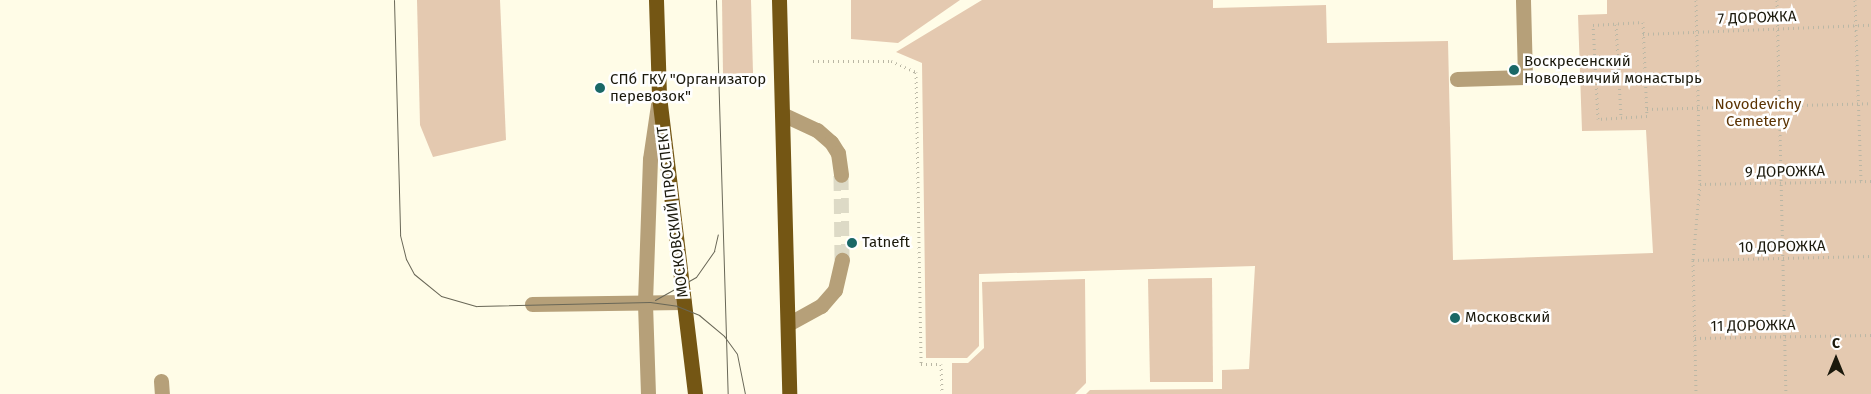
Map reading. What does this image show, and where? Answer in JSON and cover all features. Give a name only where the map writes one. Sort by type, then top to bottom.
[{"type":"main road","name":"МОСКОВСКИЙ ПРОСПЕКТ","points":[[656,0],[659,96],[695,394]]},
{"type":"main road","points":[[779,0],[789,394]]},
{"type":"street","points":[[1457,78],[1525,77],[1522,0]]},
{"type":"street","points":[[648,394],[645,302],[650,159],[659,96]]},
{"type":"street","points":[[782,114],[817,130],[831,142],[838,153],[840,175]]},
{"type":"street","points":[[788,324],[826,300],[840,278],[842,260]]},
{"type":"street","points":[[532,304],[684,302]]},
{"type":"path","points":[[1696,0],[1700,184],[1693,260],[1696,394]]},
{"type":"path","points":[[1777,0],[1786,394]]},
{"type":"path","points":[[1855,0],[1861,182]]},
{"type":"path","points":[[1643,22],[1644,34],[1647,116],[1598,119],[1593,24],[1643,22]]},
{"type":"path","points":[[1616,24],[1621,117]]},
{"type":"path","name":"7 ДОРОЖКА","points":[[1644,34],[1871,25]]},
{"type":"path","points":[[813,61],[891,61],[916,72],[921,364],[941,364],[942,394]]},
{"type":"path","points":[[1647,109],[1871,103]]},
{"type":"path","name":"9 ДОРОЖКА","points":[[1700,184],[1871,181]]},
{"type":"path","name":"10 ДОРОЖКА","points":[[1693,260],[1871,256]]},
{"type":"path","name":"11 ДОРОЖКА","points":[[1695,338],[1871,335]]},
{"type":"green space","points":[[417,0],[500,0],[506,140],[433,157],[420,125]]},
{"type":"green space","points":[[722,0],[751,0],[753,73],[723,74]]},
{"type":"green space","points":[[851,0],[960,0],[898,43],[851,39]]},
{"type":"green space","name":"Novodevichy Cemetery","points":[[982,0],[1213,0],[1213,8],[1326,5],[1327,43],[1448,41],[1453,260],[1653,253],[1646,130],[1582,131],[1578,15],[1607,14],[1607,0],[1871,0],[1871,394],[1086,394],[1090,390],[1222,389],[1222,370],[1249,369],[1255,266],[979,274],[979,346],[967,358],[926,358],[922,63],[896,52]]},
{"type":"green space","points":[[1212,278],[1213,382],[1150,382],[1148,279]]},
{"type":"green space","points":[[1085,279],[1086,383],[1075,394],[952,394],[952,363],[968,363],[984,348],[982,282]]},
{"type":"tunnel","points":[[841,175],[842,260]]},
{"type":"tram line","points":[[394,0],[400,235],[406,259],[414,274],[441,296],[477,306],[650,302],[677,306],[699,315],[724,336],[737,354],[745,394]]},
{"type":"tram line","points":[[716,0],[728,394]]},
{"type":"tram line","points":[[655,300],[696,277],[714,251],[718,234]]},
{"type":"place","name":"Воскресенский Новодевичий монастырь","points":[[1514,70]]},
{"type":"place","name":"СПб ГКУ \"Организатор перевозок\"","points":[[600,88]]},
{"type":"place","name":"Tatneft","points":[[852,243]]},
{"type":"place","name":"Московский","points":[[1455,318]]}]
